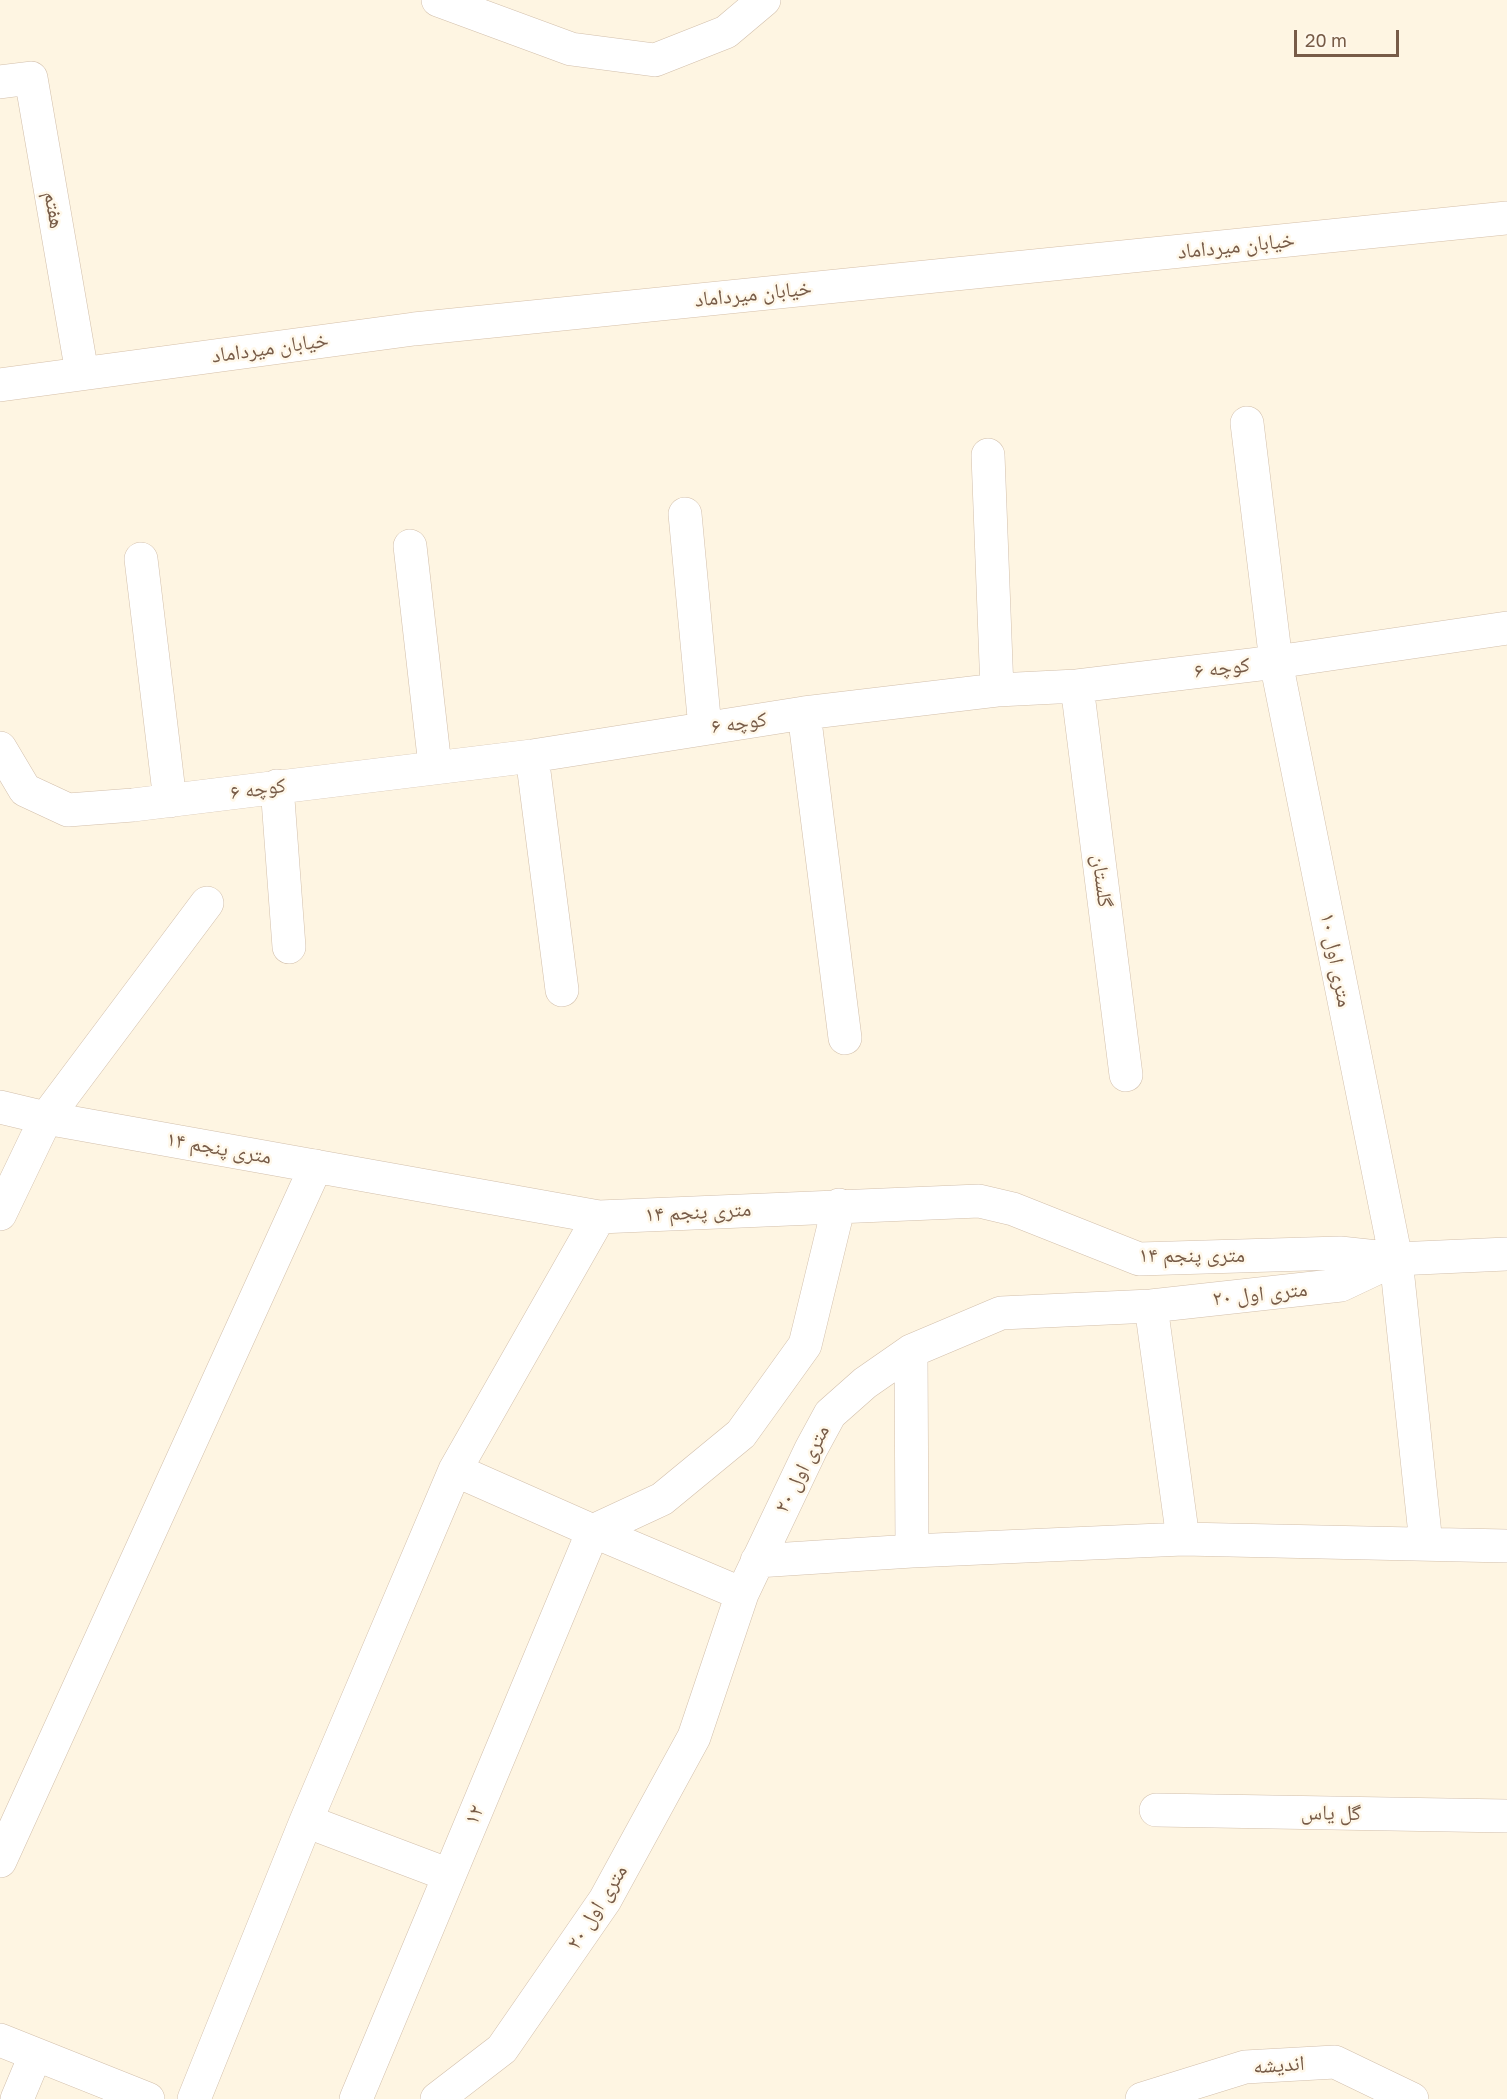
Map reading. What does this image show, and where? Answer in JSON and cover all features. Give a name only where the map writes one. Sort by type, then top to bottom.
[{"type":"street","points":[[438,0],[571,49],[655,60],[726,32],[764,0]]},
{"type":"street","name":"هفتم","points":[[0,82],[31,78],[82,373]]},
{"type":"street","name":"خیابان میرداماد","points":[[0,385],[414,329],[1507,220]]},
{"type":"street","name":"۱۰ متری اول","points":[[1247,423],[1276,662],[1396,1259],[1426,1544]]},
{"type":"street","points":[[988,455],[997,690]]},
{"type":"street","points":[[685,514],[705,728]]},
{"type":"street","points":[[410,546],[435,766]]},
{"type":"street","points":[[141,560],[170,801]]},
{"type":"street","name":"کوچه ۶","points":[[0,748],[25,790],[68,810],[170,801],[435,766],[532,756],[804,713],[997,690],[1077,686],[1276,662],[1507,628]]},
{"type":"street","name":"گلستان","points":[[1077,686],[1126,1075]]},
{"type":"street","points":[[804,713],[845,1038]]},
{"type":"street","points":[[532,756],[562,990]]},
{"type":"street","points":[[277,786],[289,947]]},
{"type":"street","points":[[0,1214],[46,1118],[207,903]]},
{"type":"street","name":"۱۴ متری پنجم","points":[[0,1107],[46,1118],[599,1217],[839,1205],[979,1202],[1013,1209],[1139,1259],[1340,1253],[1396,1259]]},
{"type":"street","points":[[0,1861],[316,1166]]},
{"type":"street","points":[[593,1531],[662,1499],[741,1434],[804,1345],[839,1205]]},
{"type":"street","points":[[194,2099],[306,1821],[455,1470],[599,1217]]},
{"type":"street","name":"۲۰ متری اول","points":[[437,2099],[502,2049],[605,1900],[694,1737],[742,1594],[830,1414],[865,1383],[911,1351],[1001,1313],[1151,1306],[1341,1284],[1396,1259],[1507,1254]]},
{"type":"street","points":[[1151,1306],[1183,1539]]},
{"type":"street","points":[[911,1351],[912,1551]]},
{"type":"street","points":[[455,1470],[742,1594]]},
{"type":"street","name":"۱۲","points":[[356,2099],[593,1531]]},
{"type":"street","points":[[757,1561],[912,1551],[1183,1539],[1507,1546]]},
{"type":"street","name":"گل یاس","points":[[1156,1810],[1507,1816]]},
{"type":"street","points":[[306,1821],[449,1875]]},
{"type":"street","points":[[0,2040],[35,2056],[148,2099]]},
{"type":"street","points":[[17,2099],[35,2056]]},
{"type":"street","name":"اندیشه","points":[[1142,2099],[1245,2067],[1335,2062],[1412,2099]]}]
